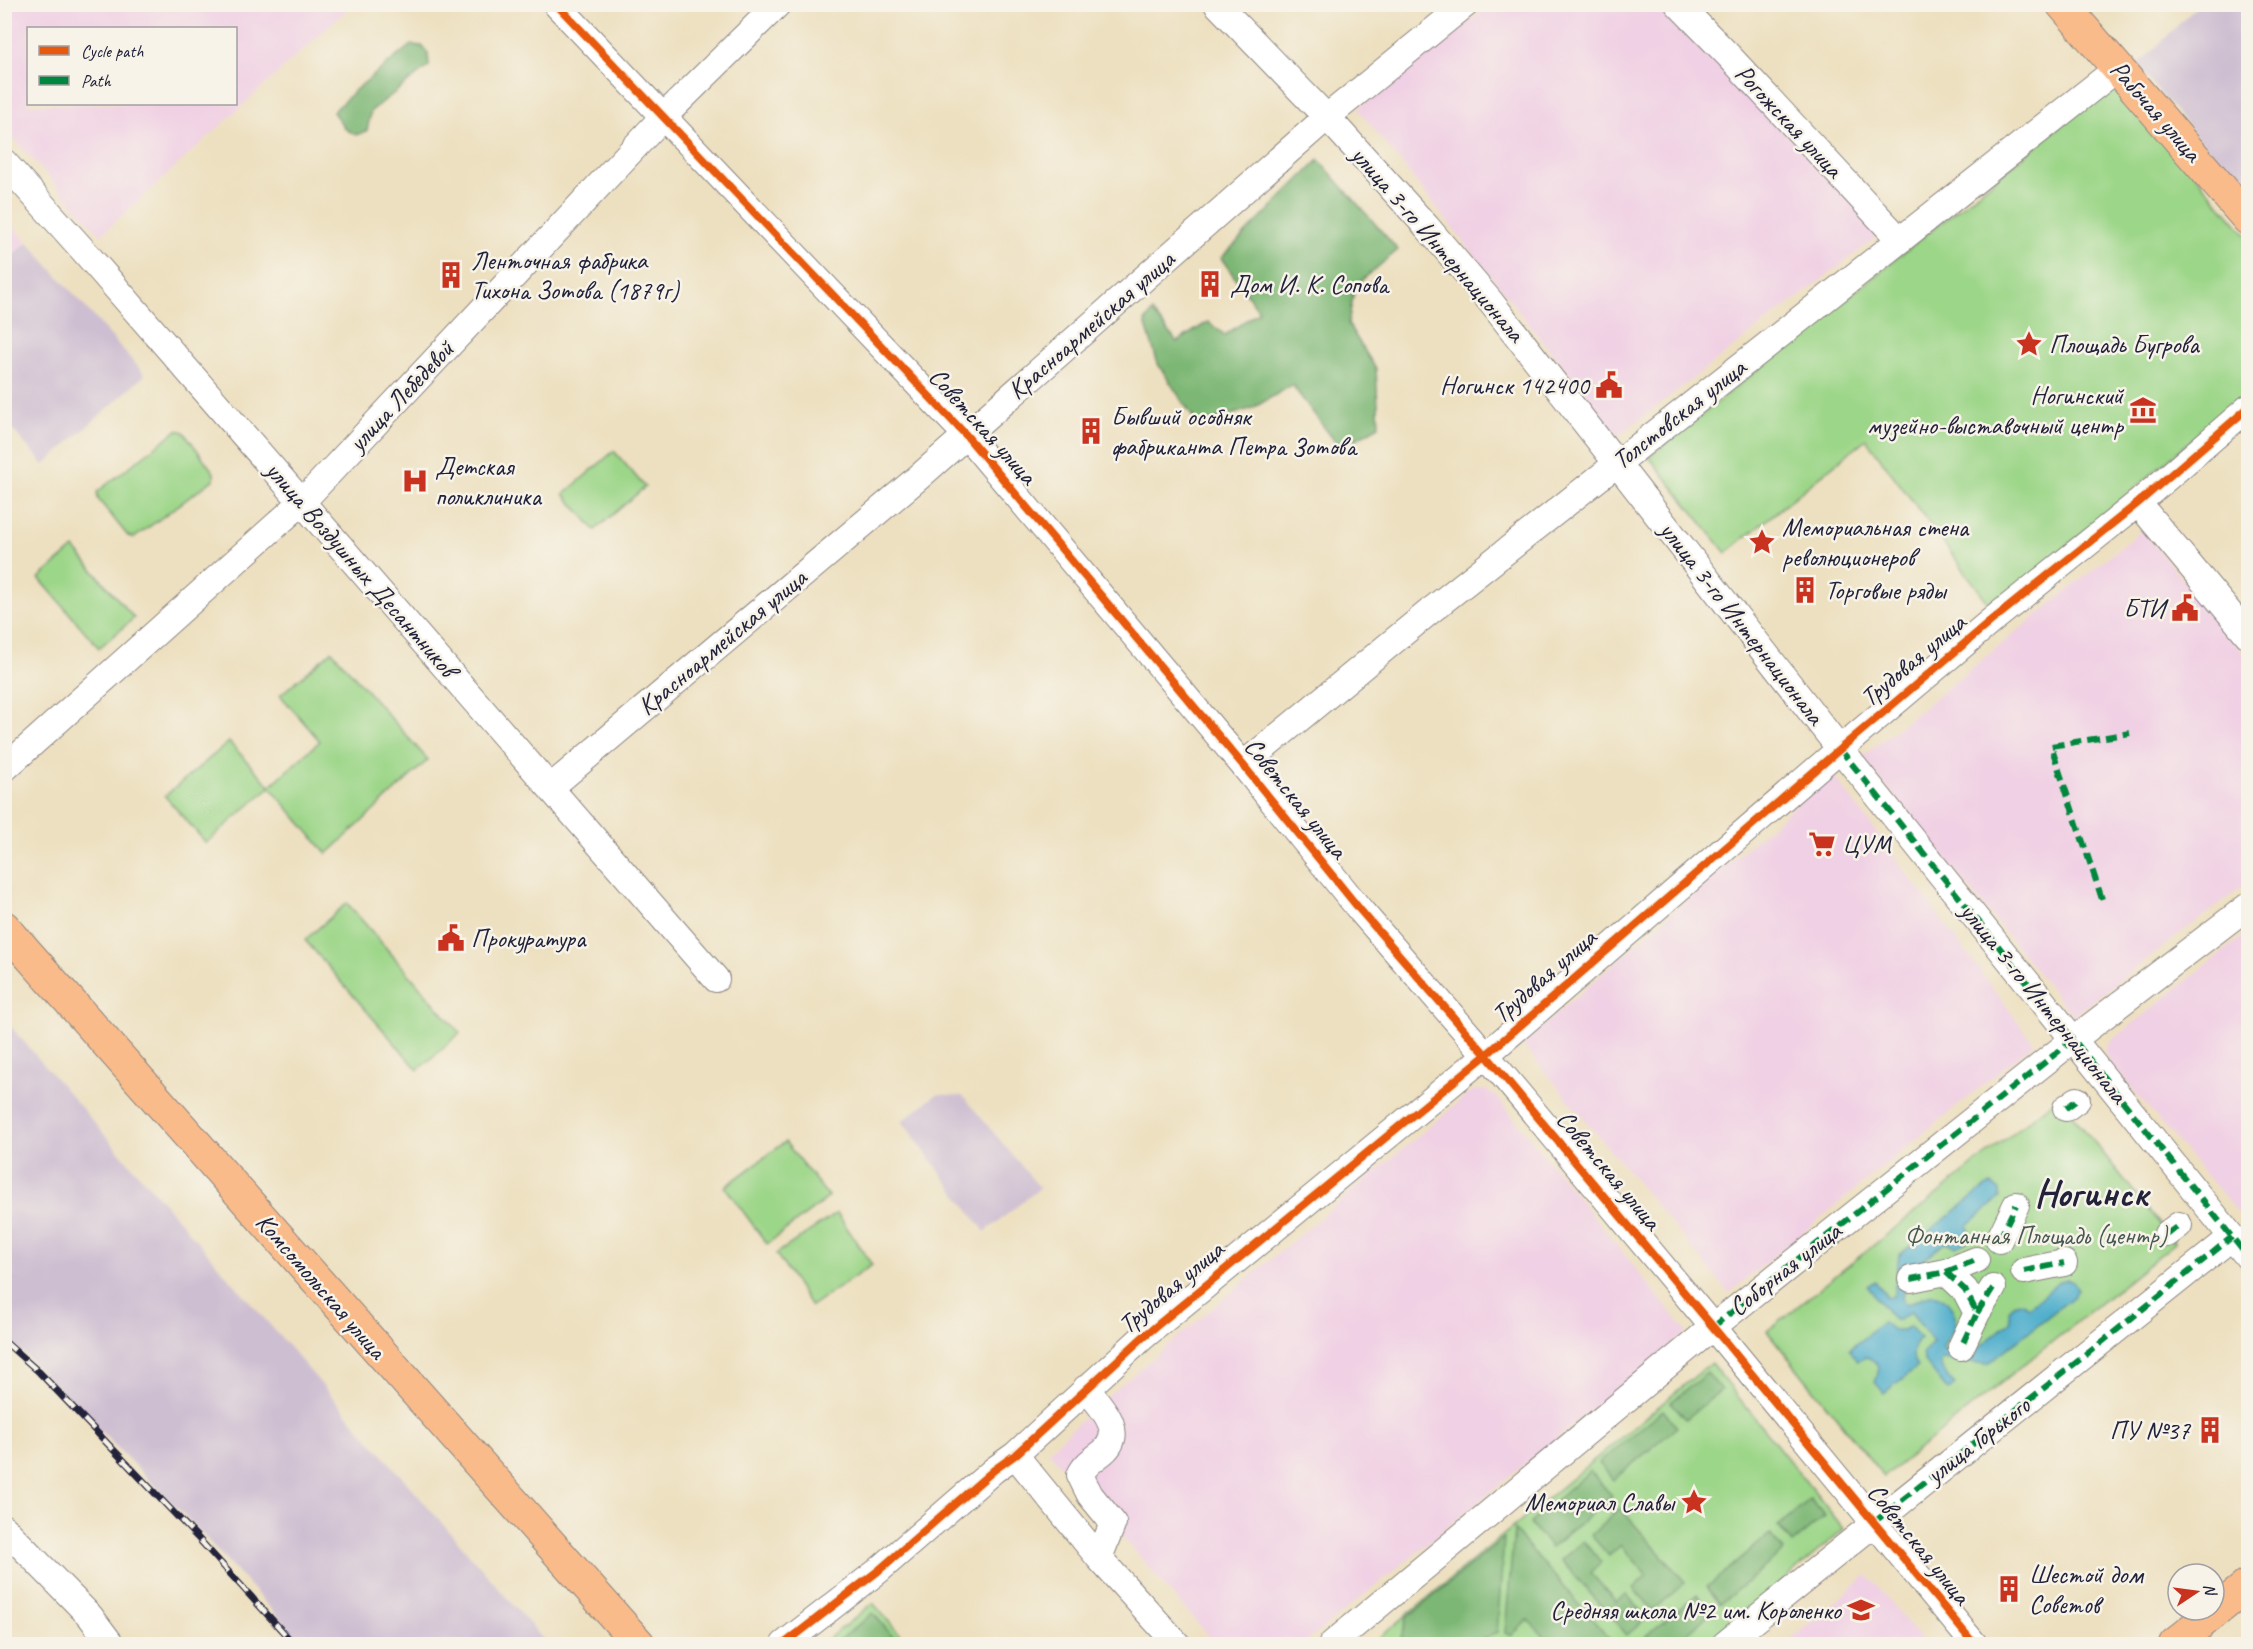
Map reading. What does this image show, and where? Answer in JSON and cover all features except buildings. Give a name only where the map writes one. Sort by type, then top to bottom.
[{"type":"main road","name":"Рабочая улица","points":[[2062,4],[2248,219]]},
{"type":"main road","name":"Комсомольская улица","points":[[4,927],[639,1644]]},
{"type":"main road","points":[[2175,1644],[2248,1585]]},
{"type":"street","name":"Советская улица","points":[[556,4],[966,435],[1243,765],[1361,911],[1486,1055],[1713,1327],[1974,1644]]},
{"type":"street","name":"улица Лебедевой","points":[[4,769],[302,502],[663,117],[778,4]]},
{"type":"street","name":"улица 3-го Интернационала","points":[[1217,4],[1327,117],[1427,227],[1490,301],[1840,749],[2248,1257]]},
{"type":"street","name":"Красноармейская улица","points":[[551,787],[966,435],[1327,117],[1466,4]]},
{"type":"street","name":"Рогожская улица","points":[[1677,4],[1729,56],[1899,239]]},
{"type":"street","name":"Толстовская улица","points":[[1243,765],[1429,612],[2118,68]]},
{"type":"street","name":"улица Воздушных Десантников","points":[[4,162],[716,978]]},
{"type":"street","name":"Трудовая улица","points":[[784,1644],[878,1571],[994,1470],[1015,1455],[1143,1337],[1486,1055],[1840,749],[1990,622],[2138,503],[2248,408]]},
{"type":"street","points":[[2138,503],[2248,635]]},
{"type":"street","name":"Соборная улица","points":[[1332,1644],[1713,1327],[2074,1040],[2248,906]]},
{"type":"street","points":[[1999,1240],[2016,1205]]},
{"type":"street","name":"улица Горького","points":[[1725,1644],[2232,1237]]},
{"type":"street","points":[[1911,1279],[1946,1272],[1976,1260]]},
{"type":"street","points":[[2024,1271],[2064,1263]]},
{"type":"street","points":[[1946,1272],[1965,1290],[1977,1313]]},
{"type":"street","points":[[1961,1347],[1977,1313],[1994,1288]]},
{"type":"street","points":[[1086,1388],[1108,1418],[1114,1432],[1105,1450],[1084,1467],[1080,1475],[1090,1495],[1113,1523],[1099,1558]]},
{"type":"street","points":[[1015,1455],[1099,1558],[1177,1644]]},
{"type":"street","points":[[4,1528],[90,1616],[111,1644]]},
{"type":"shaded area","points":[[5,4],[352,4],[352,5],[101,235],[5,129]]},
{"type":"shaded area","points":[[1491,5],[1662,5],[1882,233],[1618,436],[1358,109]]},
{"type":"shaded area","points":[[2198,5],[2248,5],[2248,197],[2137,66]]},
{"type":"shaded area","points":[[4,216],[28,242],[5,263],[4,263]]},
{"type":"shaded area","points":[[28,242],[145,375],[44,465],[5,421],[5,263]]},
{"type":"shaded area","points":[[2142,530],[2248,659],[2248,882],[2073,1016],[1862,757]]},
{"type":"shaded area","points":[[1832,773],[2034,1043],[1729,1293],[1522,1044]]},
{"type":"shaded area","points":[[2248,932],[2248,1225],[2111,1064],[2105,1051],[2111,1041]]},
{"type":"shaded area","points":[[5,1020],[547,1644],[303,1644],[193,1524],[5,1335]]},
{"type":"shaded area","points":[[1473,1090],[1486,1090],[1495,1095],[1687,1332],[1304,1644],[1215,1644],[1048,1451],[1110,1394]]},
{"type":"shaded area","points":[[937,1094],[963,1096],[1040,1188],[985,1232],[902,1121]]},
{"type":"shaded area","name":"Средняя школа №2 им. Короленко","points":[[1867,1575],[1925,1644],[1785,1644]]},
{"type":"green space","points":[[411,45],[422,46],[428,53],[429,66],[371,111],[367,131],[356,135],[345,129],[333,112],[354,91]]},
{"type":"green space","points":[[2116,82],[2248,237],[2248,392],[1993,609],[1866,439],[1726,553],[1649,457]]},
{"type":"green space","points":[[1319,160],[1398,250],[1355,286],[1348,324],[1376,369],[1379,426],[1340,448],[1292,385],[1253,408],[1198,425],[1158,364],[1145,322],[1152,312],[1177,342],[1208,322],[1225,335],[1259,311],[1221,258]]},
{"type":"green space","points":[[177,430],[184,432],[214,473],[214,479],[134,538],[128,536],[98,499],[97,492]]},
{"type":"green space","points":[[614,451],[645,487],[595,530],[564,494]]},
{"type":"green space","points":[[74,548],[134,618],[99,648],[39,578]]},
{"type":"green space","points":[[332,651],[428,760],[327,854],[270,787],[206,843],[165,796],[229,742],[270,786],[320,741],[280,695]]},
{"type":"green space","points":[[347,903],[460,1033],[418,1070],[305,940]]},
{"type":"green space","name":"Фонтанная Площадь (центр)","points":[[2058,1097],[2175,1243],[1884,1477],[1767,1331]]},
{"type":"green space","points":[[785,1142],[829,1197],[767,1244],[725,1187]]},
{"type":"green space","points":[[837,1213],[872,1265],[811,1306],[776,1254]]},
{"type":"green space","points":[[1711,1363],[1844,1529],[1709,1644],[1372,1644]]},
{"type":"green space","points":[[1707,1373],[1721,1390],[1686,1419],[1671,1402]]},
{"type":"green space","points":[[1663,1410],[1677,1427],[1613,1480],[1599,1463]]},
{"type":"green space","points":[[1590,1471],[1612,1496],[1551,1548],[1530,1523]]},
{"type":"green space","points":[[1810,1499],[1825,1516],[1792,1543],[1778,1526]]},
{"type":"green space","points":[[1620,1508],[1685,1582],[1653,1611],[1633,1588],[1647,1575],[1621,1545],[1609,1556],[1591,1535]]},
{"type":"green space","points":[[1514,1530],[1614,1644],[1540,1644],[1546,1638],[1528,1620],[1511,1636],[1505,1633]]},
{"type":"green space","points":[[1770,1534],[1784,1551],[1720,1604],[1707,1587]]},
{"type":"green space","points":[[1504,1538],[1497,1633],[1481,1640],[1478,1644],[1399,1644],[1407,1618]]},
{"type":"green space","points":[[1583,1541],[1602,1562],[1591,1573],[1616,1602],[1626,1594],[1647,1618],[1627,1635],[1561,1560]]},
{"type":"green space","points":[[1697,1594],[1712,1612],[1674,1644],[1637,1644]]},
{"type":"green space","points":[[873,1603],[908,1644],[822,1644]]},
{"type":"green space","points":[[873,1613],[899,1644],[835,1644]]},
{"type":"water","points":[[1992,1185],[2000,1190],[2000,1198],[1968,1225],[1970,1235],[1967,1242],[1956,1247],[1946,1242],[1907,1273],[1902,1298],[1905,1304],[1934,1294],[1944,1299],[1953,1310],[1955,1322],[1953,1331],[1943,1348],[1945,1351],[1972,1353],[2010,1322],[2009,1310],[2014,1305],[2022,1302],[2029,1307],[2058,1283],[2067,1280],[2074,1282],[2078,1290],[2073,1297],[1987,1364],[1941,1359],[1941,1367],[1955,1385],[1948,1391],[1925,1362],[1923,1354],[1933,1342],[1911,1312],[1899,1320],[1894,1320],[1867,1286],[1875,1281],[1887,1297],[1894,1296],[1899,1255],[1987,1186]]},
{"type":"water","points":[[1883,1322],[1893,1330],[1903,1330],[1910,1326],[1920,1339],[1913,1353],[1917,1367],[1884,1393],[1875,1382],[1878,1374],[1877,1364],[1867,1357],[1857,1361],[1849,1350]]},
{"type":"railway","points":[[4,1341],[39,1372],[197,1537],[294,1644]]},
{"type":"marked path","points":[[2102,899],[2051,746],[2130,733]]},
{"type":"marked path","points":[[1840,749],[2248,1257]]},
{"type":"marked path","points":[[1713,1327],[2074,1039]]},
{"type":"marked path","points":[[2066,1108],[2077,1100]]},
{"type":"marked path","points":[[1999,1240],[2016,1205]]},
{"type":"marked path","points":[[2167,1234],[2179,1225]]},
{"type":"marked path","points":[[1873,1523],[2232,1237]]},
{"type":"marked path","points":[[1946,1272],[1976,1260]]},
{"type":"marked path","points":[[2024,1271],[2064,1263]]},
{"type":"marked path","points":[[1911,1279],[1946,1272],[1965,1290],[1977,1313],[1961,1347]]},
{"type":"marked path","points":[[1977,1313],[1993,1288]]},
{"type":"cycle path","points":[[556,4],[966,435],[1243,765],[1361,911],[1486,1055],[1713,1327],[1974,1644]]},
{"type":"cycle path","points":[[784,1644],[878,1571],[994,1470],[1015,1455],[1143,1337],[1486,1055],[1840,749],[1990,622],[2138,503],[2248,408]]},
{"type":"place","name":"Ленточная фабрика Тихона Зотова (1879г)","points":[[451,275]]},
{"type":"place","name":"Дом И. К. Сопова","points":[[1210,284]]},
{"type":"place","name":"Площадь Бугрова","points":[[2029,344]]},
{"type":"place","name":"Ногинск 142400","points":[[1609,385]]},
{"type":"place","name":"Ногинский музейно-выставочный центр","points":[[2143,410]]},
{"type":"place","name":"Бывший особняк фабриканта Петра Зотова","points":[[1091,431]]},
{"type":"place","name":"Детская поликлиника","points":[[415,481]]},
{"type":"place","name":"Мемориальная стена революционеров","points":[[1762,542]]},
{"type":"place","name":"Торговые ряды","points":[[1805,590]]},
{"type":"place","name":"БТИ","points":[[2185,608]]},
{"type":"place","name":"ЦУМ","points":[[1822,844]]},
{"type":"place","name":"Прокуратура","points":[[451,938]]},
{"type":"place","name":"ПУ №37","points":[[2210,1430]]},
{"type":"place","name":"Мемориал Славы","points":[[1694,1502]]},
{"type":"place","name":"Шестой дом Советов","points":[[2009,1589]]},
{"type":"place","name":"Средняя школа №2 им. Короленко","points":[[1861,1610]]},
{"type":"district","name":"Ногинск","points":[[2091,1193]]}]
